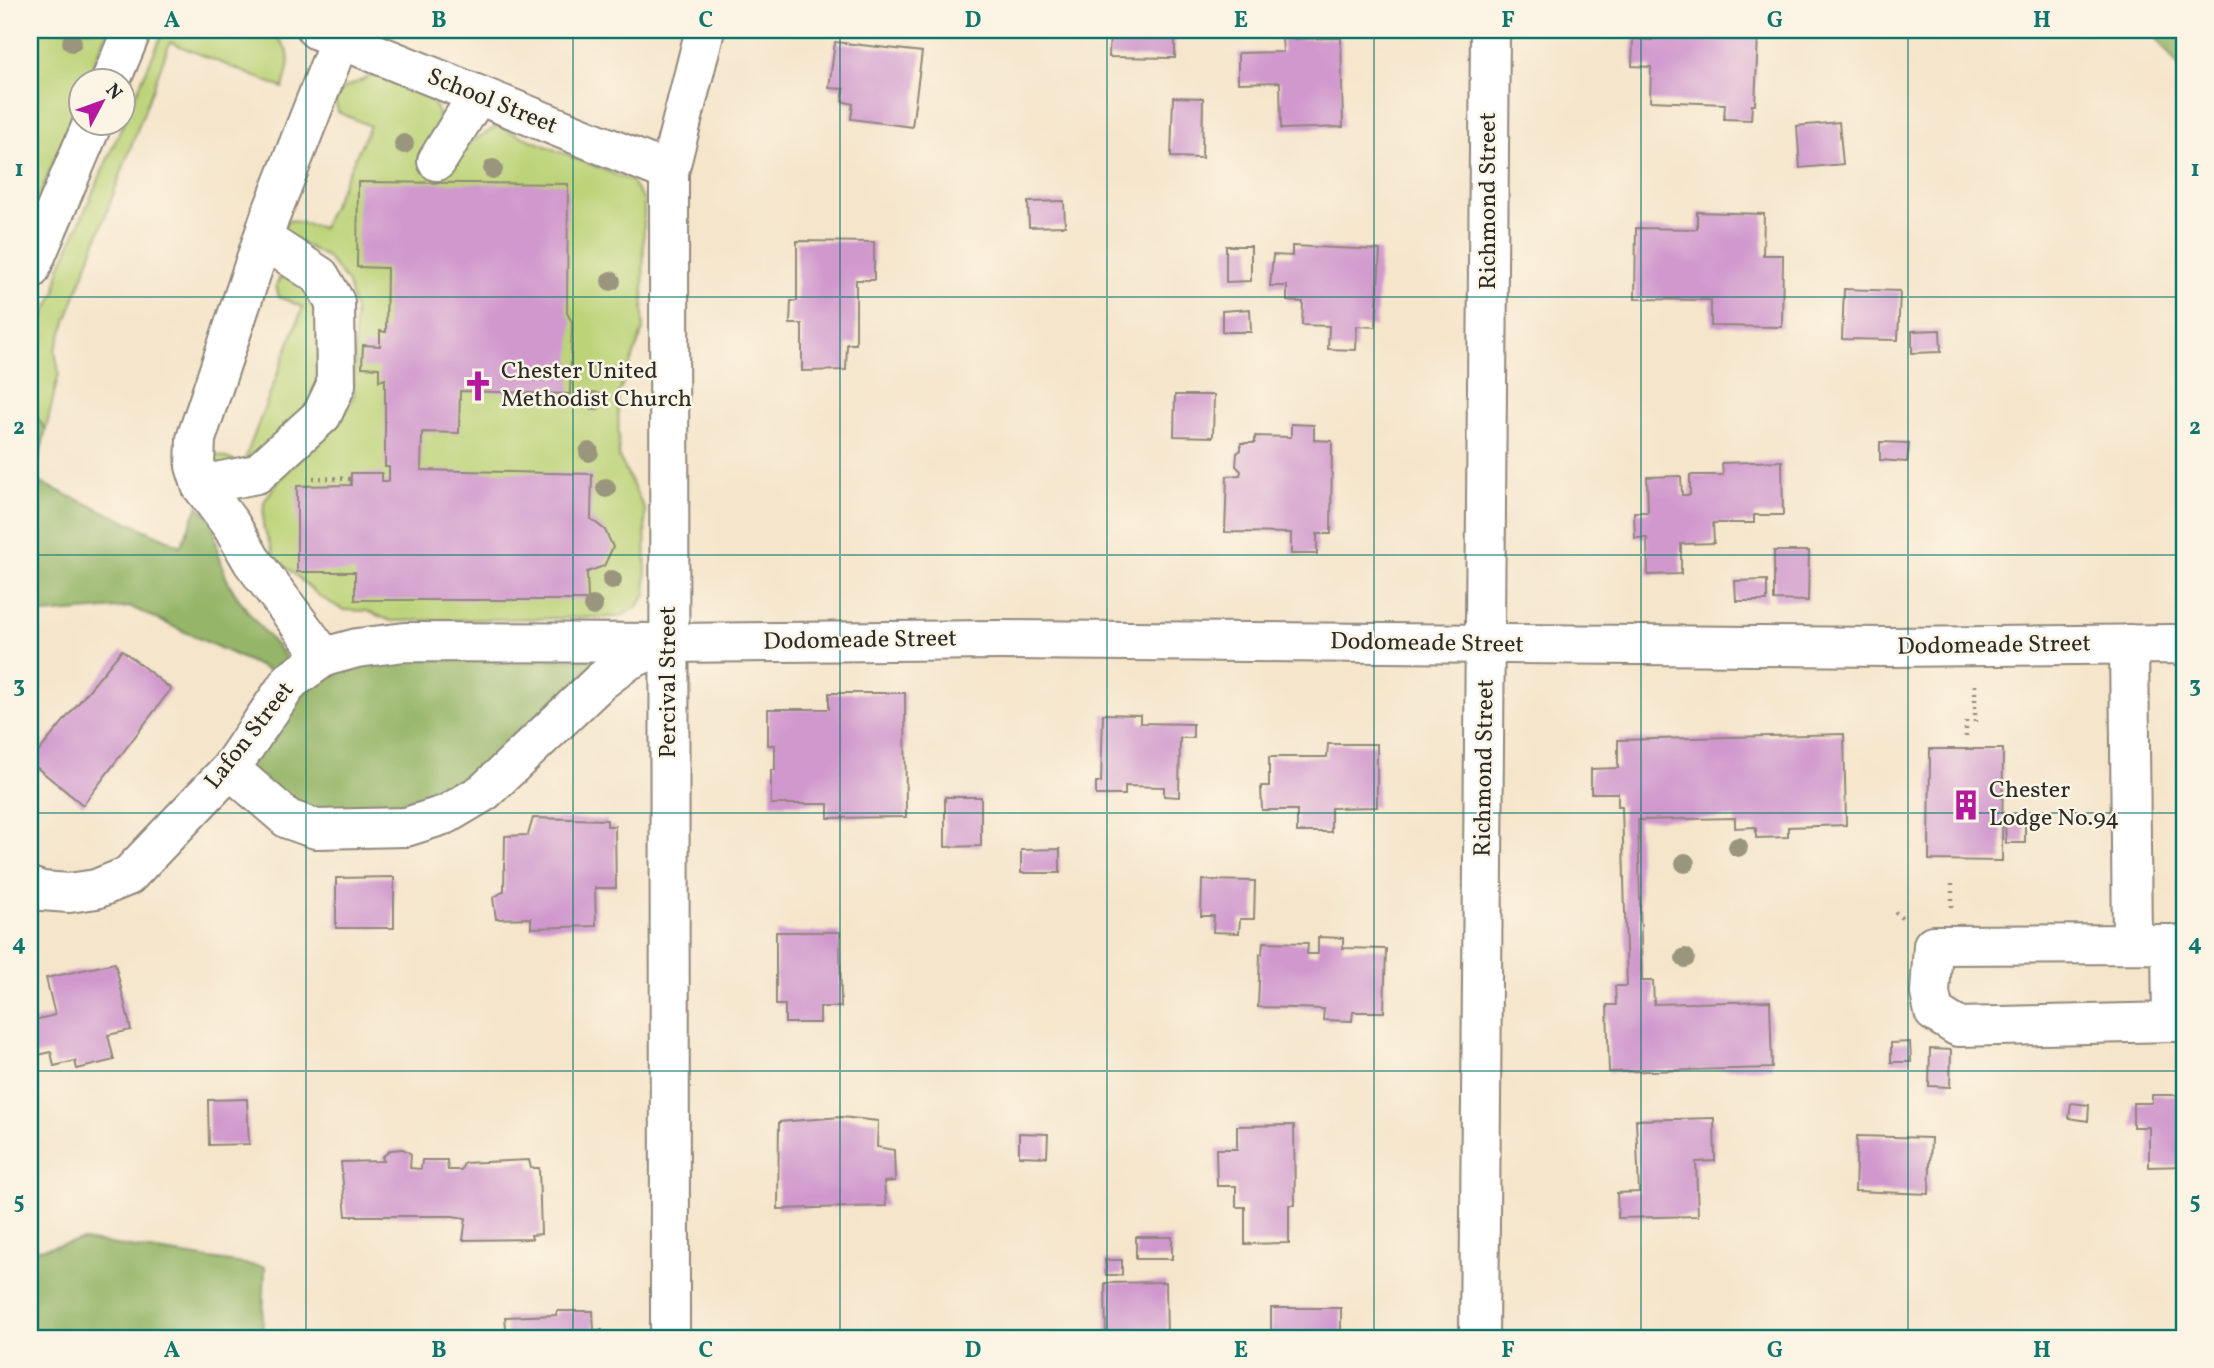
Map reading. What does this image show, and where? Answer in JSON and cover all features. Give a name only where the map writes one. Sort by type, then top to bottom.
[{"type":"street","points":[[117,66],[132,30]]},
{"type":"street","name":"Percival Street","points":[[670,1338],[669,172],[705,30]]},
{"type":"street","name":"Richmond Street","points":[[1479,1338],[1490,30]]},
{"type":"street","points":[[324,657],[252,561],[231,525],[201,485],[195,466],[197,439],[263,239],[298,144],[328,35]]},
{"type":"street","name":"School Street","points":[[328,35],[669,172]]},
{"type":"street","points":[[437,161],[477,96]]},
{"type":"street","points":[[30,270],[87,136]]},
{"type":"street","points":[[201,485],[257,474],[322,415],[336,385],[335,302],[320,276],[263,239]]},
{"type":"street","name":"Dodomeade Street","points":[[669,643],[1000,639],[1486,645],[2184,646]]},
{"type":"street","name":"Lafon Street","points":[[30,887],[42,891],[69,893],[96,889],[128,876],[230,769],[290,681],[324,657],[357,648],[405,642],[669,643]]},
{"type":"street","points":[[230,769],[288,819],[316,829],[405,827],[446,814],[484,793],[601,681],[629,660],[669,643]]},
{"type":"street","points":[[2129,644],[2132,943]]},
{"type":"street","points":[[2171,944],[2178,1022],[1958,1027],[1934,1012],[1930,993],[1933,945],[2171,944]]},
{"type":"path","points":[[300,478],[350,479]]},
{"type":"path","points":[[1966,721],[1966,737]]},
{"type":"green space","points":[[30,30],[108,30],[93,66],[66,66],[66,131],[30,219]]},
{"type":"green space","points":[[164,30],[270,30],[287,50],[289,62],[283,88],[170,42],[136,133],[136,94]]},
{"type":"green space","points":[[2150,30],[2184,30],[2184,73]]},
{"type":"green space","points":[[373,75],[426,95],[437,108],[440,128],[466,145],[497,126],[631,181],[644,201],[643,330],[618,396],[619,457],[645,510],[646,595],[637,607],[619,617],[391,621],[367,611],[343,610],[319,596],[275,557],[263,526],[264,502],[279,479],[340,423],[354,395],[355,311],[348,283],[327,257],[285,234],[283,225],[289,220],[322,228],[370,126],[338,112],[335,101],[344,88]]},
{"type":"green space","points":[[118,136],[135,136],[55,351],[59,373],[46,429],[33,414],[36,388],[30,380],[30,344],[56,291],[59,270]]},
{"type":"green space","points":[[291,276],[314,298],[320,325],[317,385],[312,401],[244,471],[213,469],[215,454],[243,464],[303,307],[279,297],[276,286],[280,277]]},
{"type":"green space","points":[[30,380],[36,388],[33,414],[46,429],[34,480],[181,546],[198,506],[212,518],[221,563],[231,587],[286,657],[274,673],[131,607],[30,615]]},
{"type":"green space","points":[[600,659],[478,780],[372,814],[293,808],[244,771],[280,715],[316,681],[366,660]]},
{"type":"green space","points":[[83,1240],[265,1267],[262,1338],[30,1338],[30,1251]]},
{"type":"building","points":[[1110,30],[1175,30],[1175,58],[1109,57]]},
{"type":"building","points":[[1653,30],[1723,30],[1723,35],[1758,36],[1755,105],[1752,105],[1751,120],[1724,119],[1725,104],[1650,101],[1651,67],[1632,66],[1633,39],[1652,40]]},
{"type":"building","points":[[1341,38],[1343,127],[1281,129],[1280,82],[1238,83],[1238,53],[1283,52],[1282,39]]},
{"type":"building","points":[[835,42],[922,52],[912,127],[851,119],[853,104],[842,101],[844,89],[829,88]]},
{"type":"building","points":[[1173,97],[1203,98],[1202,158],[1171,157]]},
{"type":"building","points":[[1839,122],[1843,164],[1800,168],[1797,126]]},
{"type":"building","points":[[2179,179],[2184,179],[2184,222],[2176,221]]},
{"type":"building","name":"Chester United Methodist Church","points":[[358,182],[568,184],[567,313],[572,322],[570,394],[460,391],[459,433],[422,432],[421,470],[592,474],[591,519],[605,530],[613,547],[604,566],[587,572],[588,600],[355,600],[355,572],[297,572],[297,486],[351,485],[351,473],[382,473],[382,481],[389,481],[389,467],[385,467],[385,379],[379,381],[379,368],[362,367],[363,345],[380,346],[380,331],[386,332],[387,268],[357,267]]},
{"type":"building","points":[[1064,201],[1065,226],[1029,227],[1028,202]]},
{"type":"building","points":[[1697,212],[1764,214],[1763,255],[1783,255],[1782,327],[1711,326],[1711,300],[1635,299],[1636,228],[1697,229]]},
{"type":"building","points":[[797,241],[874,242],[874,280],[856,280],[856,344],[847,344],[846,370],[802,371],[802,324],[790,324],[791,301],[797,301]]},
{"type":"building","points":[[1226,246],[1251,246],[1251,281],[1226,282]]},
{"type":"building","points":[[1292,246],[1380,250],[1376,327],[1357,326],[1356,350],[1328,349],[1329,326],[1302,325],[1303,302],[1287,301],[1287,286],[1270,286],[1273,255],[1292,256]]},
{"type":"building","points":[[1844,289],[1900,291],[1898,340],[1842,339]]},
{"type":"building","points":[[1250,309],[1251,332],[1222,332],[1222,311]]},
{"type":"building","points":[[1940,330],[1941,352],[1912,353],[1912,331]]},
{"type":"building","points":[[1175,395],[1214,395],[1213,437],[1174,436]]},
{"type":"building","points":[[1291,424],[1314,425],[1314,440],[1332,441],[1331,534],[1317,534],[1317,554],[1291,554],[1291,533],[1225,532],[1227,476],[1240,475],[1241,471],[1236,466],[1241,443],[1255,443],[1255,436],[1291,437]]},
{"type":"building","points":[[1880,442],[1909,443],[1907,462],[1880,460]]},
{"type":"building","points":[[1782,461],[1783,515],[1754,515],[1754,523],[1713,523],[1714,543],[1681,544],[1681,574],[1648,575],[1647,538],[1635,538],[1634,512],[1648,512],[1647,477],[1681,476],[1682,495],[1690,495],[1690,475],[1723,475],[1722,463]]},
{"type":"building","points":[[1774,551],[1809,551],[1808,601],[1774,600]]},
{"type":"building","points":[[1767,580],[1767,601],[1736,601],[1735,581]]},
{"type":"building","points":[[122,650],[171,689],[83,805],[30,762]]},
{"type":"building","points":[[829,693],[905,693],[906,817],[828,818],[828,804],[771,804],[771,770],[775,770],[775,745],[768,745],[768,709],[829,709]]},
{"type":"building","points":[[1103,714],[1140,715],[1140,723],[1193,724],[1193,738],[1180,738],[1179,797],[1164,796],[1164,787],[1125,786],[1125,795],[1096,795],[1096,782],[1101,782]]},
{"type":"building","points":[[1844,734],[1846,825],[1788,827],[1788,837],[1756,838],[1756,827],[1735,828],[1735,818],[1638,820],[1642,981],[1653,981],[1654,1004],[1770,1001],[1772,1068],[1609,1072],[1607,1005],[1616,1005],[1615,986],[1627,986],[1622,806],[1618,806],[1618,793],[1591,793],[1591,769],[1618,768],[1618,740]]},
{"type":"building","points":[[1328,744],[1377,744],[1377,807],[1331,808],[1331,832],[1297,832],[1297,810],[1262,810],[1261,786],[1269,786],[1269,757],[1327,757]]},
{"type":"building","name":"Chester Lodge No.94","points":[[1930,749],[2003,749],[2002,861],[1929,860]]},
{"type":"building","points":[[945,797],[981,797],[981,846],[945,847]]},
{"type":"building","points":[[533,818],[607,820],[607,826],[615,826],[616,888],[595,888],[596,926],[531,928],[531,918],[496,919],[493,898],[504,891],[505,836],[528,835]]},
{"type":"building","points":[[2025,820],[2025,843],[2006,843],[2005,821]]},
{"type":"building","points":[[1060,849],[1060,873],[1021,873],[1021,850]]},
{"type":"building","points":[[394,877],[394,928],[336,928],[336,878]]},
{"type":"building","points":[[1202,880],[1255,881],[1254,919],[1240,919],[1239,933],[1213,932],[1214,916],[1201,916]]},
{"type":"building","points":[[776,932],[840,932],[841,1007],[820,1007],[820,1023],[785,1023],[785,1005],[776,1005]]},
{"type":"building","points":[[1318,937],[1343,938],[1343,948],[1386,949],[1384,1012],[1353,1012],[1352,1021],[1323,1020],[1324,1009],[1258,1007],[1263,942],[1308,943],[1307,954],[1318,954]]},
{"type":"building","points":[[115,963],[131,1030],[108,1035],[114,1060],[77,1069],[75,1061],[54,1066],[51,1052],[30,1057],[30,1021],[55,1015],[46,978]]},
{"type":"building","points":[[1910,1042],[1911,1062],[1891,1062],[1891,1043]]},
{"type":"building","points":[[1930,1049],[1951,1050],[1950,1087],[1929,1086]]},
{"type":"building","points":[[2152,1095],[2184,1095],[2184,1166],[2149,1167],[2149,1127],[2133,1127],[2133,1103],[2152,1103]]},
{"type":"building","points":[[247,1099],[249,1144],[209,1145],[208,1100]]},
{"type":"building","points":[[2071,1103],[2089,1105],[2088,1121],[2069,1118]]},
{"type":"building","points":[[841,1117],[878,1121],[877,1147],[894,1150],[895,1181],[884,1182],[886,1206],[778,1209],[779,1122]]},
{"type":"building","points":[[1714,1118],[1715,1161],[1696,1162],[1698,1216],[1618,1218],[1617,1193],[1639,1192],[1636,1120]]},
{"type":"building","points":[[1294,1125],[1295,1205],[1289,1205],[1289,1243],[1245,1244],[1245,1207],[1236,1207],[1236,1186],[1217,1186],[1216,1149],[1237,1149],[1237,1126]]},
{"type":"building","points":[[1019,1133],[1048,1134],[1047,1157],[1019,1156]]},
{"type":"building","points":[[1857,1136],[1931,1138],[1929,1194],[1855,1191]]},
{"type":"building","points":[[403,1149],[411,1154],[410,1168],[421,1169],[422,1160],[447,1160],[448,1170],[461,1170],[464,1163],[529,1160],[531,1168],[539,1168],[541,1234],[531,1235],[532,1239],[463,1240],[466,1218],[346,1216],[341,1162],[384,1161],[382,1157],[391,1150]]},
{"type":"building","points":[[1136,1237],[1172,1237],[1172,1259],[1136,1259]]},
{"type":"building","points":[[1105,1260],[1122,1260],[1122,1275],[1106,1275]]},
{"type":"building","points":[[1166,1282],[1167,1338],[1106,1338],[1105,1283]]},
{"type":"building","points":[[1271,1308],[1341,1308],[1341,1338],[1244,1338],[1244,1334],[1271,1334]]},
{"type":"building","points":[[557,1311],[593,1311],[594,1330],[602,1330],[602,1338],[507,1338],[505,1317],[556,1315]]},
{"type":"place","name":"Chester United Methodist Church","points":[[478,386]]},
{"type":"place","name":"Chester Lodge No.94","points":[[1966,805]]}]
